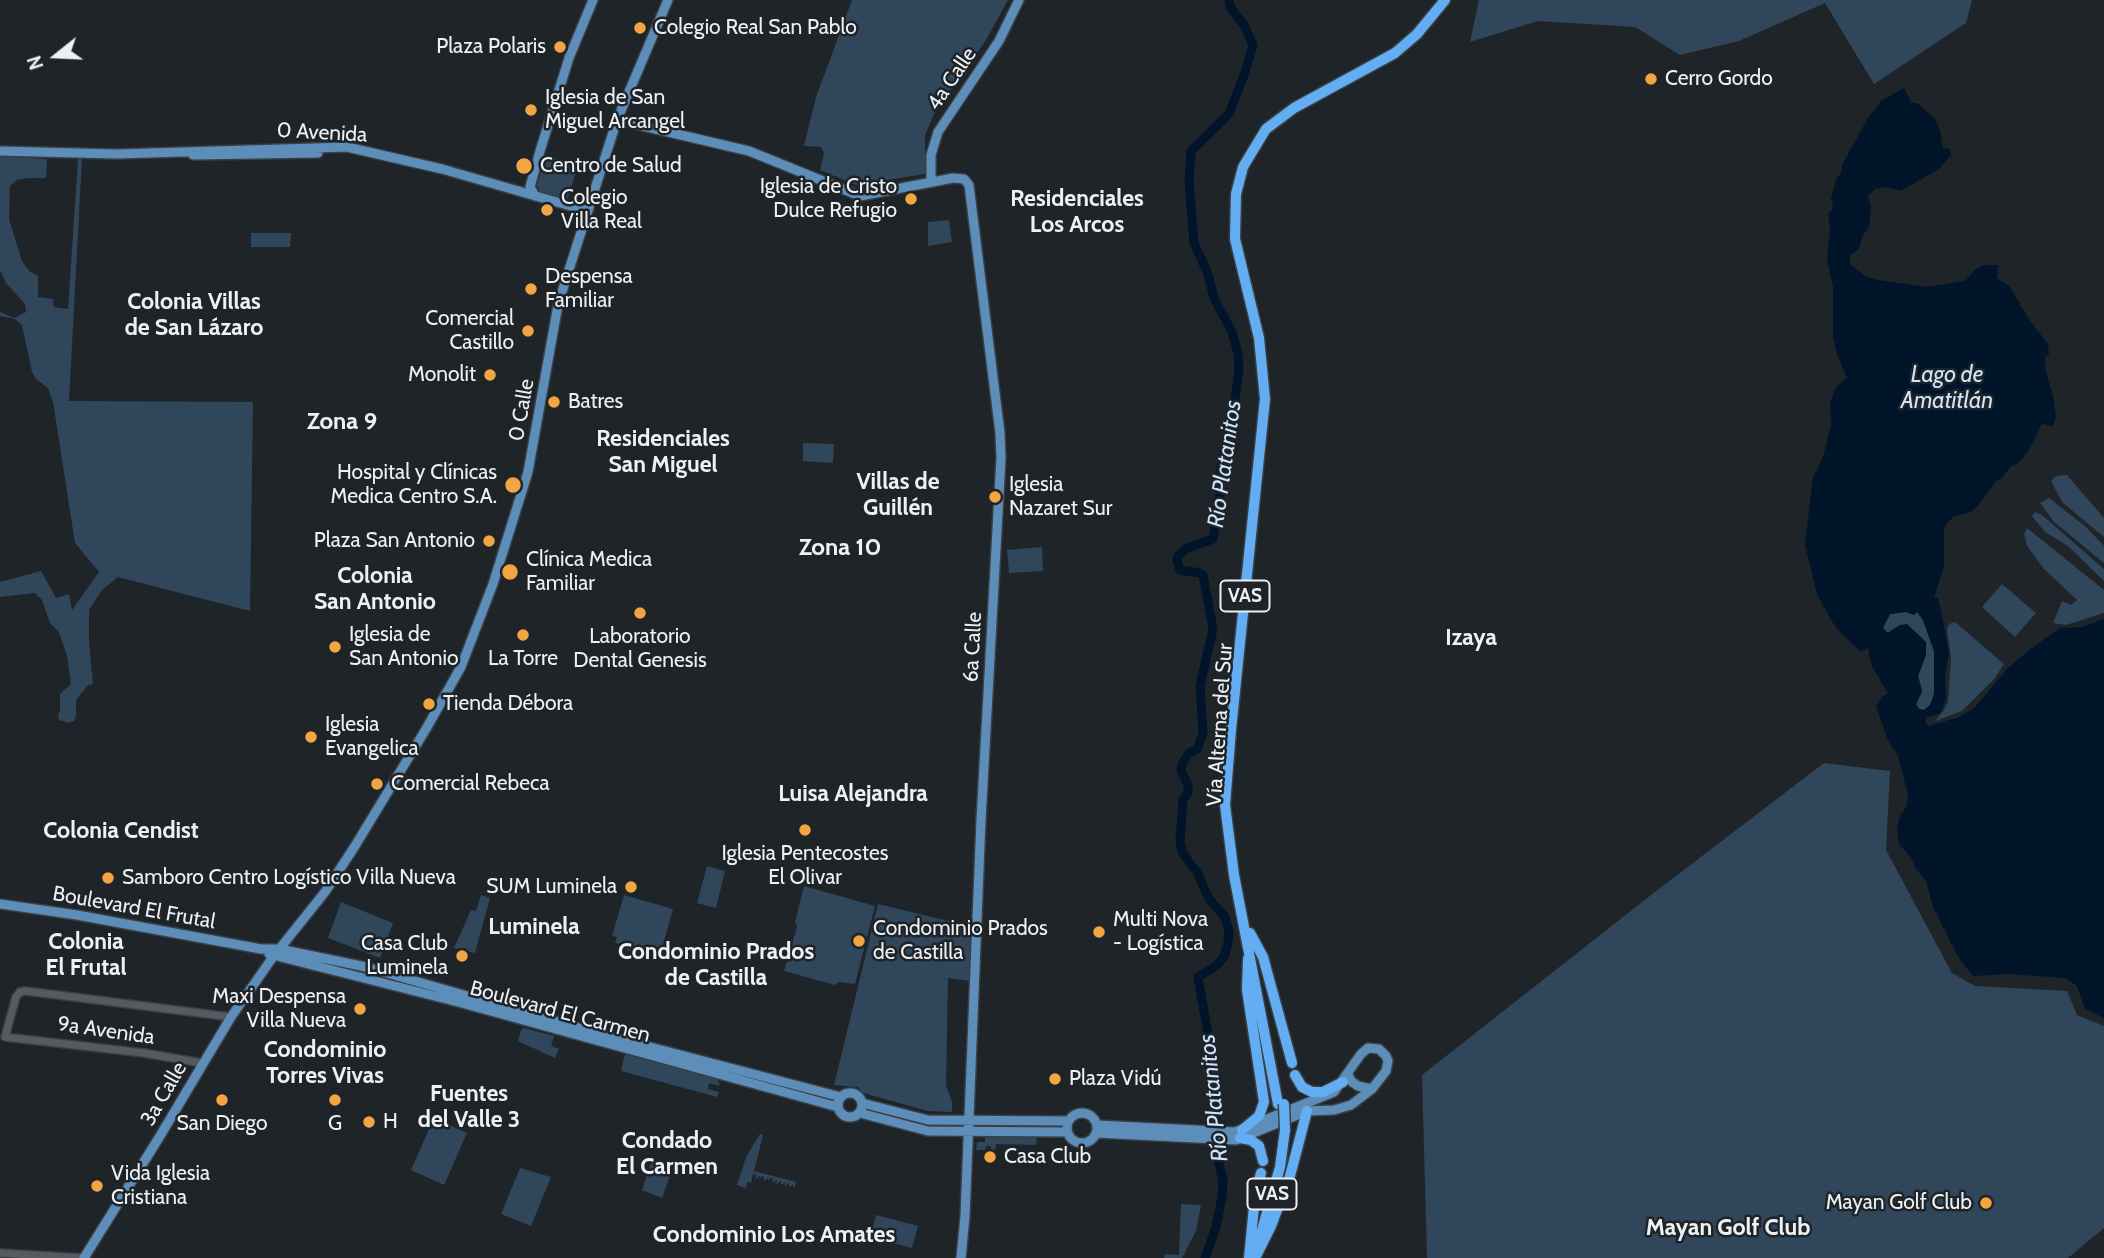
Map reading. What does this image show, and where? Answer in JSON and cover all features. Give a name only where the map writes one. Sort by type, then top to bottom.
[{"type":"highway","name":"Vía Alterna del Sur","points":[[1281,1104],[1234,875],[1225,805],[1265,399],[1260,344],[1235,244],[1234,209],[1238,180],[1266,129],[1395,53],[1417,34],[1445,0]]},
{"type":"highway","name":"Vía Alterna del Sur","points":[[1307,103],[1398,57],[1435,23],[1451,0]]},
{"type":"highway","name":"Vía Alterna del Sur","points":[[1254,1257],[1257,1225],[1283,1130],[1281,1104],[1237,867],[1231,795],[1270,399],[1267,355],[1240,243],[1239,210],[1243,182],[1259,147],[1275,128],[1296,110]]},
{"type":"highway","points":[[1251,933],[1264,957],[1292,1063]]},
{"type":"highway","points":[[1236,1135],[1259,1116],[1264,1102],[1247,990],[1249,951]]},
{"type":"highway","points":[[1295,1075],[1302,1087],[1312,1092],[1328,1090],[1345,1078]]},
{"type":"highway","points":[[1254,1257],[1271,1226],[1290,1176],[1307,1111]]},
{"type":"highway","points":[[1236,1135],[1256,1143],[1262,1152],[1263,1161]]},
{"type":"highway","points":[[1254,1257],[1255,1196],[1261,1174]]},
{"type":"main road","points":[[588,211],[536,196],[526,189],[561,83],[593,0]]},
{"type":"main road","name":"0 Calle","points":[[276,953],[313,908],[355,846],[444,699],[470,647],[528,472],[558,305],[617,120],[668,0]]},
{"type":"main road","name":"4a Calle","points":[[931,182],[931,155],[938,132],[999,41],[1019,0]]},
{"type":"main road","points":[[617,120],[748,151],[860,196],[931,182]]},
{"type":"main road","name":"0 Avenida","points":[[0,151],[62,154],[188,153],[196,150],[347,147],[526,189]]},
{"type":"main road","name":"6a Calle","points":[[931,182],[956,178],[964,179],[969,186],[1001,444],[961,1258]]},
{"type":"main road","name":"Boulevard El Frutal","points":[[0,904],[77,915],[276,953]]},
{"type":"main road","name":"Boulevard El Carmen","points":[[276,953],[365,978],[482,1005],[839,1102]]},
{"type":"main road","name":"3a Calle","points":[[84,1258],[202,1063],[276,953]]},
{"type":"main road","points":[[1097,1129],[1203,1136],[1236,1135],[1307,1111],[1347,1107],[1363,1098],[1373,1088],[1388,1066],[1386,1056],[1379,1049],[1364,1050],[1334,1092],[1236,1135]]},
{"type":"main road","points":[[1345,1078],[1358,1086],[1373,1088]]},
{"type":"main road","name":"Boulevard El Carmen","points":[[861,1108],[855,1093],[846,1093],[839,1102],[841,1114],[848,1117],[861,1108],[968,1126],[1067,1132]]},
{"type":"main road","points":[[1083,1113],[1092,1116],[1097,1129],[1089,1142],[1081,1144],[1070,1139],[1067,1132],[1068,1121],[1074,1115],[1083,1113]]},
{"type":"main road","name":"Boulevard El Carmen","points":[[968,1126],[1068,1121]]},
{"type":"street","points":[[0,1018],[9,1019],[17,994],[33,991],[231,1017]]},
{"type":"street","name":"9a Avenida","points":[[9,1019],[5,1037],[120,1050],[202,1063]]},
{"type":"street","points":[[0,1253],[84,1258]]},
{"type":"shaded area","points":[[852,0],[1008,0],[986,40],[934,114],[925,135],[925,174],[856,185],[820,170],[824,154],[821,147],[804,146],[816,97]]},
{"type":"shaded area","points":[[1479,0],[1972,0],[1966,23],[1874,84],[1825,3],[1739,41],[1680,55],[1635,27],[1538,21],[1470,42]]},
{"type":"shaded area","points":[[546,155],[578,166],[567,201],[540,192],[537,185]]},
{"type":"shaded area","points":[[0,156],[47,159],[46,178],[17,180],[10,186],[9,219],[22,261],[29,271],[38,276],[38,297],[53,299],[54,307],[68,309],[78,159],[82,159],[69,401],[253,402],[250,611],[118,577],[102,590],[89,610],[93,684],[87,686],[76,700],[76,716],[74,721],[69,723],[59,720],[58,714],[60,694],[71,684],[67,656],[59,632],[50,623],[42,600],[35,593],[0,597],[0,582],[41,571],[56,598],[69,594],[72,610],[99,572],[75,543],[53,402],[48,388],[36,379],[32,372],[22,325],[15,319],[0,316],[0,312],[14,318],[26,312],[25,304],[6,283],[0,270]]},
{"type":"shaded area","points":[[949,220],[952,242],[928,246],[928,222]]},
{"type":"shaded area","points":[[251,233],[291,233],[290,247],[251,247]]},
{"type":"shaded area","points":[[803,443],[834,444],[833,463],[803,461]]},
{"type":"shaded area","points":[[2067,475],[2104,518],[2104,537],[2062,502],[2051,481],[2056,476]]},
{"type":"shaded area","points":[[2049,498],[2086,527],[2104,546],[2104,563],[2054,522],[2040,503]]},
{"type":"shaded area","points":[[2035,512],[2042,515],[2104,569],[2104,581],[2068,546],[2045,532],[2032,516]]},
{"type":"shaded area","points":[[2027,528],[2104,590],[2104,613],[2066,625],[2053,623],[2062,601],[2071,605],[2077,600],[2044,569],[2027,546],[2024,534]]},
{"type":"shaded area","points":[[1042,547],[1043,571],[1009,573],[1007,550]]},
{"type":"shaded area","points":[[2002,584],[2036,613],[2015,637],[1982,607]]},
{"type":"shaded area","points":[[1906,612],[1914,615],[1917,612],[1923,620],[1934,651],[1934,694],[1930,705],[1924,710],[1916,705],[1922,689],[1918,676],[1926,655],[1926,642],[1909,627],[1900,625],[1888,632],[1883,628],[1890,614]]},
{"type":"shaded area","points":[[1955,622],[2004,664],[1994,679],[1962,711],[1935,721],[1948,702],[1951,659],[1947,629],[1949,624]]},
{"type":"shaded area","name":"Mayan Golf Club","points":[[1824,763],[1890,771],[1886,850],[1952,973],[1975,986],[2067,991],[2077,1015],[2104,1026],[2104,1228],[2068,1258],[1427,1258],[1422,1075]]},
{"type":"shaded area","points":[[707,866],[725,871],[716,908],[697,903]]},
{"type":"shaded area","name":"Condominio Prados de Castilla","points":[[804,886],[875,906],[855,984],[839,982],[835,985],[784,971],[797,927],[795,922]]},
{"type":"shaded area","name":"Luminela","points":[[481,895],[490,898],[475,953],[454,948],[471,910],[476,911]]},
{"type":"shaded area","points":[[624,895],[673,909],[660,955],[655,957],[627,950],[625,945],[615,943],[617,937],[612,936]]},
{"type":"shaded area","points":[[341,902],[393,923],[380,958],[328,938]]},
{"type":"shaded area","points":[[878,904],[973,927],[970,981],[948,978],[946,1085],[952,1102],[952,1112],[928,1111],[863,1093],[858,1087],[834,1085]]},
{"type":"shaded area","name":"Fuentes del Valle 3","points":[[524,1028],[554,1036],[551,1046],[559,1049],[555,1058],[518,1041]]},
{"type":"shaded area","name":"Condado El Carmen","points":[[625,1054],[717,1078],[720,1086],[709,1083],[708,1089],[719,1092],[717,1097],[621,1071]]},
{"type":"shaded area","name":"Fuentes del Valle 3","points":[[434,1118],[467,1133],[444,1185],[411,1170]]},
{"type":"shaded area","points":[[985,1133],[1037,1133],[1036,1145],[996,1144],[995,1151],[991,1150],[991,1146],[986,1146],[985,1150],[976,1150],[977,1142],[985,1142]]},
{"type":"shaded area","points":[[760,1134],[763,1135],[754,1171],[796,1182],[794,1189],[793,1185],[789,1187],[789,1183],[785,1186],[785,1182],[781,1185],[781,1181],[776,1184],[777,1180],[772,1183],[773,1179],[770,1178],[769,1182],[768,1178],[764,1181],[762,1176],[759,1180],[760,1176],[755,1179],[756,1175],[753,1174],[751,1183],[747,1182],[746,1188],[737,1185],[746,1157]]},
{"type":"shaded area","name":"Condado El Carmen","points":[[651,1163],[672,1170],[662,1198],[642,1190]]},
{"type":"shaded area","points":[[520,1168],[551,1177],[531,1226],[501,1214]]},
{"type":"shaded area","points":[[1181,1204],[1201,1205],[1196,1231],[1182,1258],[1164,1258],[1165,1254],[1179,1255]]},
{"type":"shaded area","points":[[876,1215],[918,1226],[912,1248],[870,1237]]},
{"type":"water","name":"Lago de Amatitlán","points":[[1904,88],[1912,103],[1917,103],[1935,119],[1943,148],[1950,149],[1951,155],[1939,169],[1901,191],[1886,187],[1875,189],[1868,196],[1871,208],[1869,227],[1862,237],[1859,249],[1850,255],[1850,264],[1867,277],[1926,287],[1965,281],[1984,265],[1998,265],[1997,278],[2009,286],[2048,344],[2049,354],[2045,357],[2056,416],[2053,426],[2042,424],[2027,453],[2017,464],[2011,466],[2002,478],[1995,482],[1978,506],[1971,512],[1953,517],[1944,531],[1944,567],[1934,597],[1938,598],[1949,653],[1945,675],[1946,697],[1942,711],[1927,717],[1925,722],[1928,726],[1959,717],[1974,708],[2008,668],[2060,628],[2083,627],[2104,619],[2104,1018],[2085,1009],[2077,986],[2066,978],[2008,974],[1973,976],[1958,957],[1933,907],[1926,881],[1899,844],[1897,829],[1900,816],[1907,806],[1908,795],[1898,756],[1888,741],[1876,706],[1882,696],[1888,694],[1871,664],[1868,648],[1860,651],[1831,620],[1817,594],[1805,545],[1813,477],[1823,457],[1831,425],[1830,403],[1836,387],[1847,378],[1833,337],[1833,287],[1827,259],[1830,229],[1828,213],[1832,210],[1831,199],[1842,165],[1868,118],[1881,101]],"holes":[[[1906,612],[1914,615],[1917,612],[1923,620],[1934,651],[1934,694],[1930,705],[1924,710],[1919,709],[1916,704],[1922,692],[1918,676],[1926,655],[1926,642],[1907,624],[1890,632],[1883,628],[1890,614]]]},
{"type":"waterway","name":"Río Platanitos","points":[[1205,1258],[1216,1227],[1223,1181],[1216,1152],[1215,1074],[1198,977],[1216,966],[1224,957],[1229,931],[1225,917],[1209,899],[1197,872],[1182,851],[1180,840],[1183,799],[1188,793],[1188,785],[1181,771],[1182,764],[1189,753],[1197,749],[1203,733],[1200,686],[1213,629],[1203,575],[1180,570],[1177,561],[1185,549],[1213,539],[1221,468],[1229,445],[1239,369],[1232,332],[1214,298],[1208,274],[1194,243],[1189,182],[1191,151],[1229,114],[1253,45],[1244,25],[1230,7],[1229,0]]},
{"type":"place","name":"Colegio Real San Pablo","points":[[640,28]]},
{"type":"place","name":"Plaza Polaris","points":[[560,47]]},
{"type":"place","name":"Cerro Gordo","points":[[1651,79]]},
{"type":"place","name":"Iglesia de San Miguel Arcangel","points":[[531,110]]},
{"type":"place","name":"Centro de Salud","points":[[524,166]]},
{"type":"place","name":"Iglesia de Cristo Dulce Refugio","points":[[911,199]]},
{"type":"place","name":"Colegio Villa Real","points":[[547,210]]},
{"type":"place","name":"Despensa Familiar","points":[[531,289]]},
{"type":"place","name":"Comercial Castillo","points":[[528,331]]},
{"type":"place","name":"Monolit","points":[[490,375]]},
{"type":"place","name":"Batres","points":[[554,402]]},
{"type":"place","name":"Hospital y Clínicas Medica Centro S.A.","points":[[513,485]]},
{"type":"place","name":"Iglesia Nazaret Sur","points":[[995,497]]},
{"type":"place","name":"Plaza San Antonio","points":[[489,541]]},
{"type":"place","name":"Clínica Medica Familiar","points":[[510,572]]},
{"type":"place","name":"Laboratorio Dental Genesis","points":[[640,613]]},
{"type":"place","name":"La Torre","points":[[523,635]]},
{"type":"place","name":"Iglesia de San Antonio","points":[[335,647]]},
{"type":"place","name":"Tienda Débora","points":[[429,704]]},
{"type":"place","name":"Iglesia Evangelica","points":[[311,737]]},
{"type":"place","name":"Comercial Rebeca","points":[[377,784]]},
{"type":"place","name":"Iglesia Pentecostes El Olivar","points":[[805,830]]},
{"type":"place","name":"Samboro Centro Logístico Villa Nueva","points":[[108,878]]},
{"type":"place","name":"SUM Luminela","points":[[631,887]]},
{"type":"place","name":"Multi Nova - Logística","points":[[1099,932]]},
{"type":"place","name":"Condominio Prados de Castilla","points":[[859,941]]},
{"type":"place","name":"Casa Club Luminela","points":[[462,956]]},
{"type":"place","name":"Maxi Despensa Villa Nueva","points":[[360,1009]]},
{"type":"place","name":"Plaza Vidú","points":[[1055,1079]]},
{"type":"place","name":"San Diego","points":[[222,1100]]},
{"type":"place","name":"G","points":[[335,1100]]},
{"type":"place","name":"H","points":[[369,1122]]},
{"type":"place","name":"Casa Club","points":[[990,1157]]},
{"type":"place","name":"Vida Iglesia Cristiana","points":[[97,1186]]},
{"type":"place","name":"Mayan Golf Club","points":[[1986,1203]]},
{"type":"district","name":"Residenciales Los Arcos","points":[[1077,212]]},
{"type":"district","name":"Colonia Villas de San Lázaro","points":[[194,315]]},
{"type":"district","name":"Zona 9","points":[[342,422]]},
{"type":"district","name":"Residenciales San Miguel","points":[[663,452]]},
{"type":"district","name":"Villas de Guillén","points":[[898,495]]},
{"type":"district","name":"Zona 10","points":[[840,548]]},
{"type":"district","name":"Colonia San Antonio","points":[[375,589]]},
{"type":"district","name":"Izaya","points":[[1471,638]]},
{"type":"district","name":"Luisa Alejandra","points":[[853,794]]},
{"type":"district","name":"Colonia Cendist","points":[[121,831]]},
{"type":"district","name":"Luminela","points":[[534,927]]},
{"type":"district","name":"Colonia El Frutal","points":[[86,955]]},
{"type":"district","name":"Condominio Prados de Castilla","points":[[716,965]]},
{"type":"district","name":"Condominio Torres Vivas","points":[[325,1063]]},
{"type":"district","name":"Fuentes del Valle 3","points":[[469,1107]]},
{"type":"district","name":"Condado El Carmen","points":[[667,1154]]},
{"type":"district","name":"Mayan Golf Club","points":[[1728,1228]]},
{"type":"district","name":"Condominio Los Amates","points":[[774,1235]]}]
